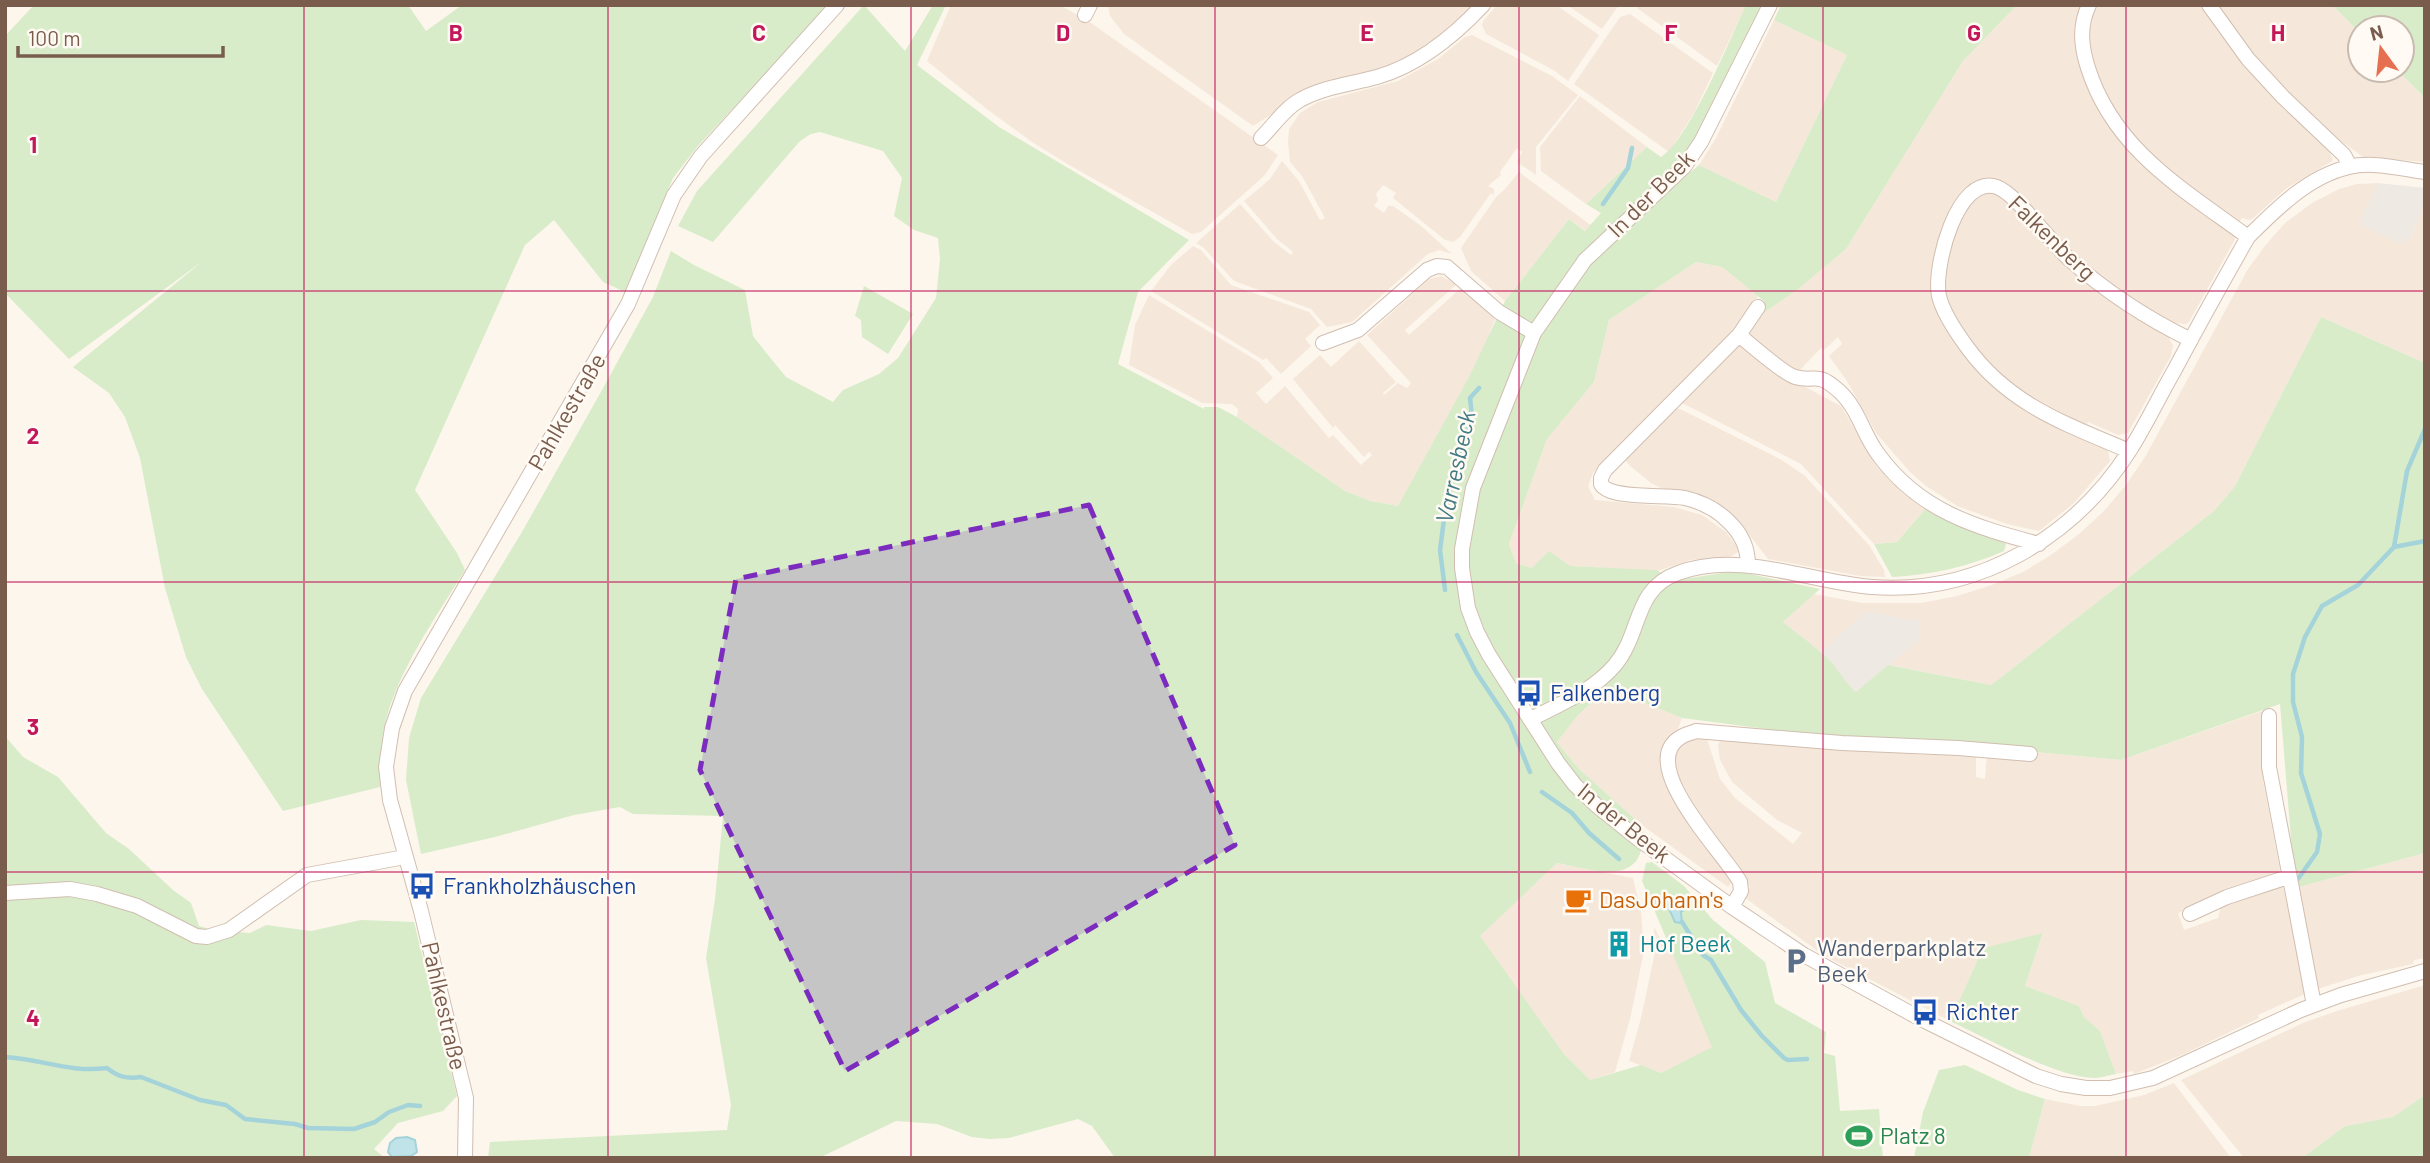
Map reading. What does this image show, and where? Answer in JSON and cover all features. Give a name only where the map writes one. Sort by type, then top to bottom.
[{"type":"street","name":"Pahlkestraße","points":[[465,1158],[467,1098],[421,911],[390,800],[386,767],[391,728],[405,691],[628,304],[674,195],[701,156],[837,5]]},
{"type":"street","points":[[1261,138],[1296,102],[1315,92],[1395,71],[1417,60],[1465,24],[1483,5]]},
{"type":"street","name":"In der Beek","points":[[1770,5],[1701,142],[1684,167],[1585,260],[1534,333],[1473,488],[1464,529],[1461,568],[1468,608],[1477,632],[1558,763],[1596,805],[1732,907],[1804,955],[1860,987],[2036,1076],[2061,1084],[2086,1088],[2122,1086],[2170,1071],[2314,1005],[2425,971]]},
{"type":"street","points":[[2090,5],[2082,23],[2084,54],[2104,108],[2137,152],[2157,170],[2248,237]]},
{"type":"street","points":[[2209,5],[2248,58],[2283,97],[2344,155],[2350,166]]},
{"type":"street","points":[[1531,719],[1585,691],[1615,665],[1633,632],[1642,605],[1658,584],[1679,572],[1748,565],[1855,586],[1912,588],[1932,586],[1984,572],[2039,544],[2065,524],[2094,495],[2129,451],[2248,237],[2290,198],[2332,173],[2350,166],[2366,165],[2425,172]]},
{"type":"street","name":"Falkenberg","points":[[2129,451],[2041,413],[1987,372],[1967,347],[1943,307],[1938,281],[1945,241],[1960,207],[1970,194],[1979,188],[1999,188],[2010,196],[2053,244],[2085,272],[2151,320],[2191,340]]},
{"type":"street","points":[[1323,343],[1358,330],[1427,270],[1437,265],[1449,268],[1499,312],[1534,333]]},
{"type":"street","points":[[1748,565],[1743,540],[1730,523],[1713,508],[1673,496],[1610,492],[1601,484],[1601,478],[1605,470],[1739,335],[1758,307]]},
{"type":"street","points":[[1739,335],[1794,377],[1821,377],[1848,400],[1867,439],[1888,467],[1933,505],[1966,523],[2039,544]]},
{"type":"street","points":[[2269,716],[2269,767],[2314,1005]]},
{"type":"street","name":"In der Beek","points":[[1732,907],[1741,891],[1740,882],[1684,807],[1671,777],[1668,753],[1672,744],[1681,736],[1696,732],[2030,754]]},
{"type":"street","points":[[5,893],[69,888],[97,894],[137,906],[196,936],[207,937],[229,930],[307,875],[405,857]]},
{"type":"street","points":[[2189,914],[2227,897],[2288,877]]},
{"type":"highlighted area","points":[[1089,505],[1235,845],[845,1071],[700,770],[736,579]]},
{"type":"shaded area","points":[[951,5],[1060,5],[1091,23],[1278,155],[1265,175],[1201,232],[1192,234],[1032,142],[927,61]]},
{"type":"shaded area","points":[[1108,5],[1473,5],[1452,26],[1394,64],[1305,89],[1253,126],[1124,34],[1110,16]]},
{"type":"shaded area","points":[[1497,5],[1556,5],[1599,35],[1568,81],[1555,71],[1486,34],[1483,21]]},
{"type":"shaded area","points":[[1567,5],[1619,5],[1602,29]]},
{"type":"shaded area","points":[[1637,5],[1746,5],[1717,66],[1637,8]]},
{"type":"shaded area","points":[[2017,5],[2332,5],[2346,19],[2346,84],[2411,84],[2425,98],[2425,162],[2363,157],[2341,141],[2330,153],[2333,160],[2331,162],[2287,188],[2250,220],[2242,218],[2232,231],[2235,239],[2233,243],[2189,322],[2175,323],[2169,339],[2173,345],[2171,356],[2128,433],[2118,435],[2088,422],[2080,436],[2103,446],[2108,451],[2110,461],[2074,503],[2039,531],[2007,524],[1957,506],[1910,472],[1876,433],[1847,381],[1829,356],[1842,344],[1838,337],[1824,350],[1821,348],[1796,374],[1744,334],[1752,321],[1797,290],[1846,249],[1963,61]]},
{"type":"shaded area","points":[[1630,14],[1713,73],[1694,113],[1669,152],[1574,84],[1620,17]]},
{"type":"shaded area","points":[[1774,20],[1847,55],[1776,202],[1699,165],[1716,138]]},
{"type":"shaded area","points":[[1472,35],[1552,76],[1578,95],[1536,147],[1536,175],[1517,162],[1522,152],[1517,148],[1500,172],[1501,175],[1488,186],[1494,189],[1494,195],[1491,193],[1460,237],[1453,242],[1445,240],[1393,198],[1396,193],[1383,185],[1376,194],[1378,200],[1374,206],[1384,213],[1388,206],[1393,206],[1420,225],[1452,254],[1439,250],[1428,254],[1352,322],[1327,327],[1311,309],[1234,281],[1204,248],[1196,243],[1240,204],[1274,242],[1291,255],[1293,252],[1277,239],[1244,201],[1270,179],[1282,161],[1299,181],[1320,220],[1325,218],[1302,176],[1290,162],[1289,129],[1300,113],[1318,102],[1398,81],[1438,59],[1465,37]]},
{"type":"shaded area","points":[[1580,96],[1647,147],[1586,204],[1541,171],[1540,147]]},
{"type":"shaded area","points":[[1519,172],[1592,226],[1586,231],[1569,219],[1505,301],[1471,271],[1461,248],[1496,197]]},
{"type":"shaded area","points":[[2378,183],[2360,224],[2410,238],[2425,203],[2425,363],[2321,317],[2235,486],[2214,511],[1991,685],[1889,665],[1856,692],[1821,652],[1783,622],[1814,594],[1862,603],[1921,603],[1989,586],[2023,572],[2051,555],[2104,511],[2126,485],[2145,457],[2248,269],[2285,223],[2312,203],[2339,189],[2357,184]]},
{"type":"shaded area","points":[[2378,183],[2425,188],[2425,203],[2410,238],[2400,243],[2359,224]]},
{"type":"shaded area","points":[[1193,246],[1201,250],[1231,285],[1309,312],[1320,325],[1305,339],[1311,346],[1281,374],[1266,358],[1263,360],[1151,291],[1171,265]]},
{"type":"shaded area","points":[[1696,262],[1722,267],[1758,296],[1736,329],[1593,473],[1588,486],[1595,500],[1674,507],[1702,515],[1726,532],[1739,549],[1737,553],[1730,557],[1690,560],[1658,571],[1570,566],[1532,568],[1516,563],[1509,544],[1547,439],[1594,382],[1609,320]]},
{"type":"shaded area","points":[[1441,276],[1457,284],[1405,330],[1409,335],[1461,288],[1495,319],[1478,363],[1398,506],[1370,501],[1345,491],[1237,417],[1238,409],[1232,404],[1202,403],[1129,365],[1135,325],[1149,295],[1259,362],[1273,378],[1256,393],[1266,404],[1285,386],[1329,438],[1333,435],[1361,465],[1372,455],[1369,452],[1364,457],[1335,425],[1333,428],[1293,379],[1320,355],[1331,367],[1359,341],[1396,382],[1384,395],[1398,383],[1407,388],[1411,383],[1367,335],[1429,279]]},
{"type":"shaded area","points":[[1741,344],[1798,383],[1841,406],[1864,444],[1927,507],[1897,542],[1874,544],[1801,464],[1684,404],[1682,401],[1733,345]]},
{"type":"shaded area","points":[[1674,408],[1780,459],[1804,475],[1869,545],[1884,570],[1885,577],[1860,576],[1768,559],[1738,520],[1723,508],[1690,494],[1651,483],[1630,466],[1625,460],[1625,454]]},
{"type":"shaded area","points":[[1871,611],[1906,620],[1919,619],[1920,639],[1856,692],[1821,652],[1862,615]]},
{"type":"shaded area","points":[[1608,688],[1682,718],[1678,729],[1662,749],[1664,770],[1733,880],[1728,887],[1643,826],[1578,768],[1557,742],[1578,715]]},
{"type":"shaded area","points":[[2265,710],[2263,781],[2279,874],[2178,913],[2184,930],[2218,918],[2221,906],[2281,886],[2284,889],[2305,994],[2182,1055],[2134,1074],[2133,1071],[2116,1074],[2100,1031],[2085,1018],[2079,1006],[2025,986],[2043,934],[1983,948],[1950,1021],[1823,955],[1744,897],[1750,887],[1687,804],[1675,774],[1673,759],[1681,743],[1706,736],[1720,779],[1735,798],[1793,844],[1802,833],[1777,820],[1732,782],[1720,760],[1720,740],[1724,738],[1926,755],[1945,750],[1976,755],[1976,777],[1985,779],[1987,754],[2034,752],[2121,760]]},
{"type":"shaded area","points":[[2425,853],[2425,958],[2414,960],[2413,964],[2358,976],[2315,990],[2295,888]]},
{"type":"shaded area","points":[[1557,863],[1633,878],[1641,912],[1644,951],[1631,1015],[1615,1072],[1590,1080],[1564,1054],[1479,936]]},
{"type":"shaded area","points":[[1654,927],[1660,938],[1669,943],[1713,1047],[1661,1073],[1629,1061],[1655,952]]},
{"type":"shaded area","points":[[2425,985],[2425,1095],[2393,1117],[2345,1126],[2302,1158],[2244,1158],[2181,1080],[2305,1022]]},
{"type":"shaded area","points":[[2174,1083],[2231,1158],[2029,1158],[2045,1099],[2095,1106],[2144,1095]]},
{"type":"green space","points":[[34,5],[408,5],[426,31],[462,5],[829,5],[697,147],[673,178],[625,292],[603,282],[554,220],[525,245],[415,490],[457,553],[465,570],[407,666],[390,707],[380,757],[380,787],[283,811],[202,689],[186,657],[165,588],[140,458],[125,417],[109,393],[73,367],[203,261],[69,359],[5,293],[5,36]]},
{"type":"green space","points":[[864,5],[905,51],[933,5],[946,5],[917,65],[999,127],[1189,240],[1138,292],[1118,364],[1204,409],[1218,407],[1237,417],[1345,491],[1370,501],[1398,506],[1469,377],[1505,301],[1569,219],[1585,231],[1601,213],[1586,204],[1647,147],[1661,157],[1672,146],[1696,110],[1746,5],[1762,5],[1699,135],[1678,168],[1672,165],[1686,176],[1699,165],[1776,202],[1847,55],[1774,20],[1781,5],[2017,5],[1963,61],[1846,249],[1797,290],[1752,321],[1764,301],[1722,267],[1696,262],[1609,320],[1594,382],[1547,439],[1509,544],[1516,563],[1532,568],[1549,551],[1570,566],[1656,570],[1677,580],[1736,571],[1820,589],[1783,622],[1826,657],[1856,692],[1888,665],[1991,685],[2214,511],[2235,486],[2321,317],[2425,363],[2425,853],[2295,888],[2280,704],[2121,760],[1957,745],[1843,739],[1682,718],[1608,688],[1578,715],[1557,742],[1578,768],[1643,826],[1642,846],[1637,859],[1628,868],[1617,871],[1557,863],[1480,936],[1564,1054],[1590,1080],[1641,1065],[1661,1073],[1712,1047],[1642,881],[1646,863],[1652,862],[1684,886],[1713,920],[1765,962],[1775,1003],[1826,1032],[1824,1053],[1835,1056],[1840,1111],[1879,1109],[1883,1158],[1115,1158],[1092,1126],[1078,1119],[1009,1138],[990,1139],[972,1137],[937,1124],[896,1121],[819,1158],[488,1158],[490,1142],[727,1130],[731,1105],[706,958],[723,816],[633,814],[620,807],[574,815],[421,854],[406,780],[409,738],[421,698],[522,532],[602,390],[653,297],[671,251],[745,290],[753,336],[786,377],[833,402],[843,390],[879,374],[898,358],[936,298],[940,259],[938,238],[914,230],[894,216],[902,178],[883,151],[820,132],[800,141],[713,242],[678,226],[697,191]]},
{"type":"green space","points":[[2332,5],[2425,5],[2425,98],[2411,84],[2416,84],[2416,14],[2346,14],[2346,19]]},
{"type":"green space","points":[[864,286],[913,314],[888,354],[862,337],[861,320],[855,316]]},
{"type":"green space","points":[[1927,507],[2000,540],[2006,544],[2004,551],[1949,569],[1892,577],[1874,544],[1897,542]]},
{"type":"green space","points":[[5,736],[23,757],[58,777],[106,833],[129,849],[191,903],[199,926],[250,933],[266,925],[311,931],[361,920],[414,922],[457,1096],[443,1111],[398,1123],[374,1149],[385,1158],[5,1158]]},
{"type":"green space","points":[[2043,933],[2025,986],[2079,1006],[2085,1018],[2100,1031],[2116,1074],[2094,1078],[2061,1071],[2021,1056],[1950,1021],[1983,948]]},
{"type":"green space","points":[[1965,1065],[2018,1090],[2045,1099],[2029,1158],[1914,1158],[1923,1112],[1939,1070]]},
{"type":"green space","points":[[2425,1095],[2425,1158],[2302,1158],[2345,1126],[2393,1117]]},
{"type":"water","points":[[1667,895],[1680,905],[1682,922],[1675,922],[1665,900]]},
{"type":"water","points":[[407,1137],[415,1140],[417,1152],[411,1156],[392,1157],[388,1152],[390,1143],[396,1138]]},
{"type":"waterway","name":"Varresbeck","points":[[1603,204],[1628,168],[1632,148]]},
{"type":"waterway","name":"Varresbeck","points":[[1445,590],[1440,550],[1446,504],[1472,416],[1470,398],[1479,388]]},
{"type":"waterway","points":[[2394,547],[2407,471],[2425,429]]},
{"type":"waterway","points":[[2298,879],[2317,852],[2320,834],[2301,773],[2302,737],[2293,702],[2293,674],[2305,637],[2322,606],[2358,585],[2394,547],[2425,541]]},
{"type":"waterway","name":"Varresbeck","points":[[1457,635],[1476,672],[1510,723],[1530,772]]},
{"type":"waterway","name":"Varresbeck","points":[[1542,792],[1572,813],[1589,833],[1619,859]]},
{"type":"waterway","name":"Varresbeck","points":[[1682,922],[1703,955],[1711,960],[1741,1010],[1762,1036],[1784,1058],[1807,1059]]},
{"type":"waterway","points":[[5,1057],[80,1069],[107,1068],[123,1077],[141,1077],[200,1100],[226,1105],[245,1119],[295,1124],[308,1128],[354,1129],[375,1122],[389,1112],[408,1105],[420,1106]]},
{"type":"place","name":"Falkenberg","points":[[1529,693]]},
{"type":"place","name":"Frankholzhäuschen","points":[[422,886]]},
{"type":"place","name":"DasJohann's","points":[[1578,900]]},
{"type":"place","name":"Hof Beek","points":[[1619,944]]},
{"type":"place","name":"Wanderparkplatz Beek","points":[[1796,961]]},
{"type":"place","name":"Richter","points":[[1925,1012]]},
{"type":"place","name":"Platz 8","points":[[1859,1136]]}]
